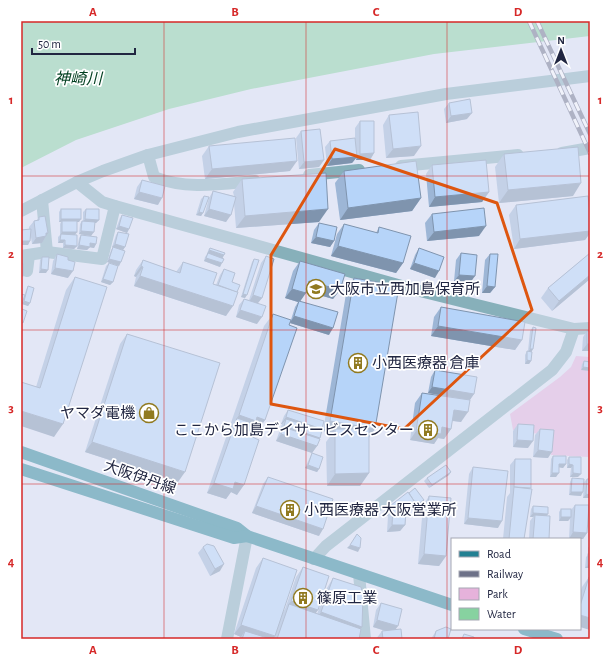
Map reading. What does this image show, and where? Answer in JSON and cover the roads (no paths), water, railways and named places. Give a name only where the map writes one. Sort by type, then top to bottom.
[{"type":"main road","name":"大阪伊丹線","points":[[21,452],[237,528],[247,536],[451,605]]},
{"type":"main road","name":"大阪伊丹線","points":[[21,469],[234,538],[247,536]]},
{"type":"main road","points":[[527,630],[557,639]]},
{"type":"street","points":[[21,211],[77,182],[148,155],[238,132],[446,94],[590,76]]},
{"type":"street","points":[[550,153],[572,152],[590,148]]},
{"type":"street","points":[[148,155],[154,177],[168,182],[179,184],[215,185],[270,179]]},
{"type":"street","points":[[388,168],[527,155]]},
{"type":"street","points":[[301,176],[372,169]]},
{"type":"street","points":[[77,182],[102,202],[115,206],[409,288],[574,329],[590,328]]},
{"type":"street","points":[[42,200],[47,252]]},
{"type":"street","points":[[27,271],[25,255],[47,252],[102,259],[115,206]]},
{"type":"street","points":[[314,559],[326,546],[552,370],[566,352],[574,329]]},
{"type":"street","points":[[227,639],[247,536]]},
{"type":"street","points":[[358,574],[365,639]]},
{"type":"water","name":"神崎川","points":[[21,21],[590,21],[590,36],[434,54],[251,89],[169,109],[76,140],[21,168]]},
{"type":"railway","points":[[529,21],[590,153]]},
{"type":"railway","points":[[537,21],[590,134]]},
{"type":"place","name":"大阪市立西加島保育所","points":[[316,289]]},
{"type":"place","name":"小西医療器 倉庫","points":[[358,363]]},
{"type":"place","name":"ヤマダ電機","points":[[149,413]]},
{"type":"place","name":"ここから加島デイサービスセンター","points":[[428,430]]},
{"type":"place","name":"小西医療器 大阪営業所","points":[[290,510]]},
{"type":"place","name":"篠原工業","points":[[303,598]]}]
